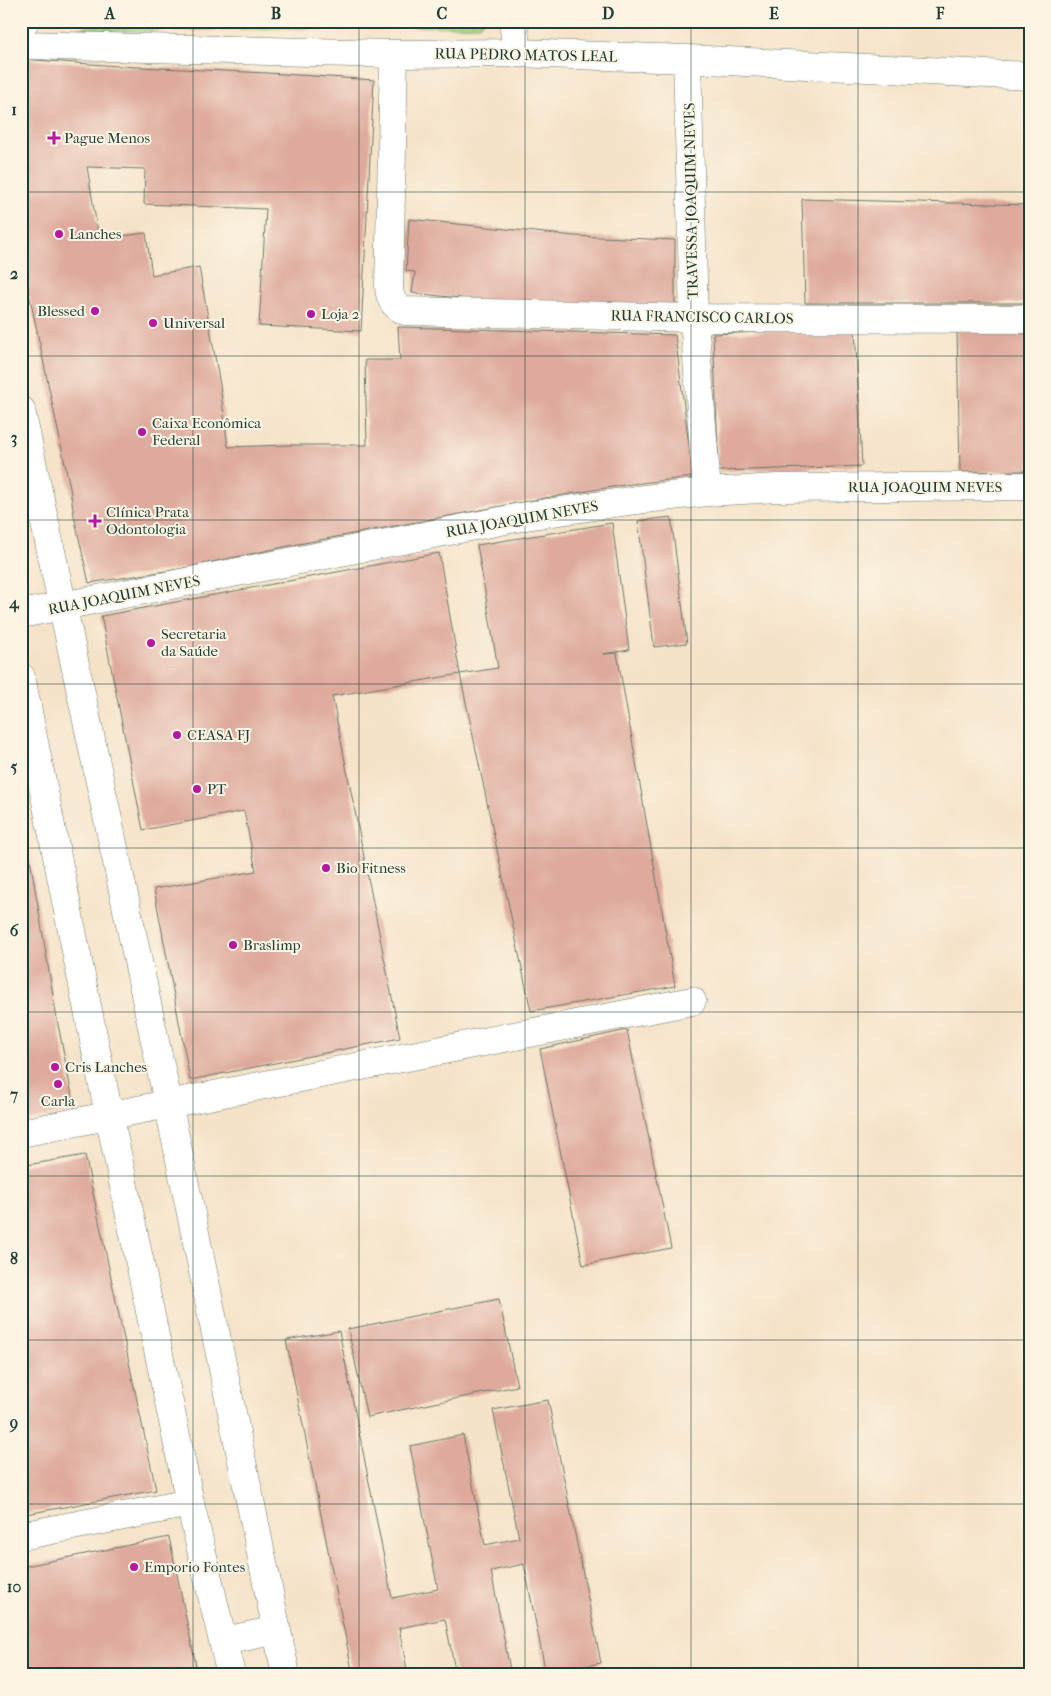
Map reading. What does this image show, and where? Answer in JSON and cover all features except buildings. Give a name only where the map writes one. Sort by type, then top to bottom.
[{"type":"street","points":[[21,23],[25,21]]},
{"type":"street","points":[[513,21],[517,53]]},
{"type":"street","name":"RUA PEDRO MATOS LEAL","points":[[21,45],[394,54],[517,53],[687,59],[1030,76]]},
{"type":"street","name":"RUA FRANCISCO CARLOS","points":[[394,54],[389,287],[390,299],[396,307],[405,311],[694,318],[1030,318]]},
{"type":"street","name":"TRAVESSA JOAQUIM NEVES","points":[[687,59],[694,318],[707,492]]},
{"type":"street","points":[[21,410],[64,607],[286,1675]]},
{"type":"street","name":"RUA JOAQUIM NEVES","points":[[21,614],[526,516],[636,500],[707,492],[778,488],[1030,486]]},
{"type":"street","points":[[21,677],[109,1115],[190,1503],[231,1675]]},
{"type":"street","points":[[21,1133],[692,1001]]},
{"type":"street","points":[[21,1536],[190,1503]]},
{"type":"street","points":[[224,1641],[277,1630]]},
{"type":"green space","points":[[129,21],[484,21],[480,26],[53,32]]},
{"type":"place","name":"Pague Menos","points":[[54,138]]},
{"type":"place","name":"Lanches","points":[[59,234]]},
{"type":"place","name":"Blessed","points":[[95,311]]},
{"type":"place","name":"Loja 2","points":[[311,314]]},
{"type":"place","name":"Universal","points":[[153,323]]},
{"type":"place","name":"Caixa Econômica Federal","points":[[142,432]]},
{"type":"place","name":"Clínica Prata Odontologia","points":[[95,521]]},
{"type":"place","name":"Secretaria da Saúde","points":[[151,643]]},
{"type":"place","name":"CEASA FJ","points":[[177,735]]},
{"type":"place","name":"PT","points":[[197,789]]},
{"type":"place","name":"Bio Fitness","points":[[326,868]]},
{"type":"place","name":"Braslimp","points":[[233,945]]},
{"type":"place","name":"Cris Lanches","points":[[55,1067]]},
{"type":"place","name":"Carla","points":[[58,1084]]},
{"type":"place","name":"Emporio Fontes","points":[[134,1567]]}]
